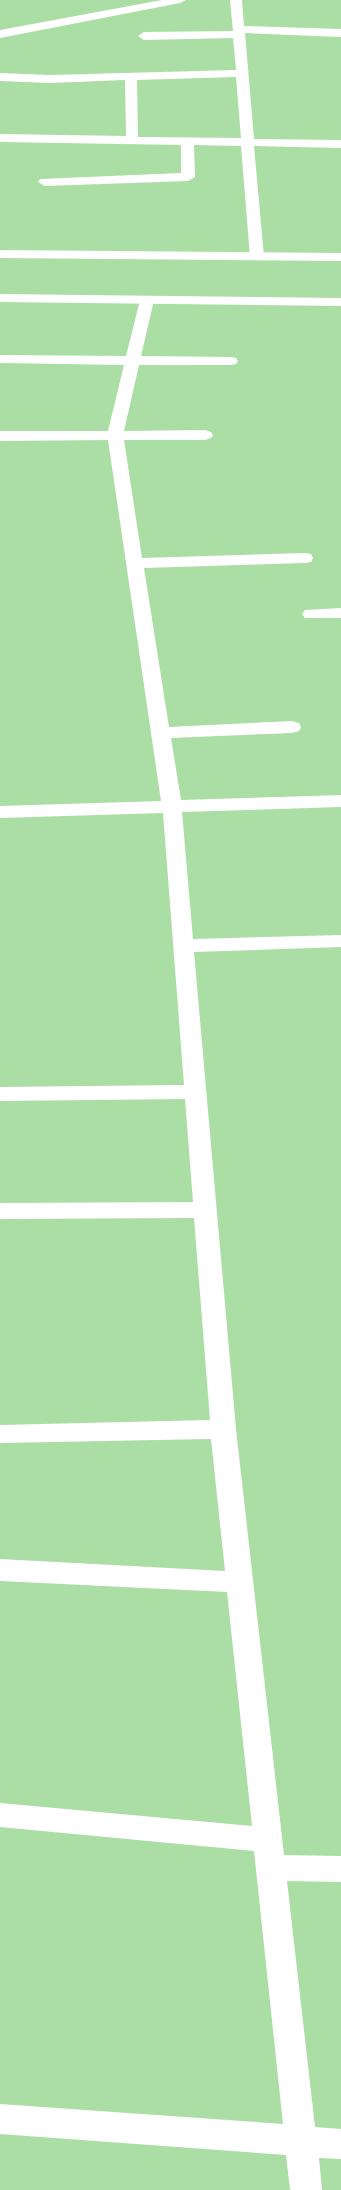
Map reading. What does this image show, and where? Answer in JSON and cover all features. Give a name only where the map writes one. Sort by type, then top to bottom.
[{"type":"street","points":[[0,34],[180,0]]},
{"type":"street","points":[[236,0],[257,256]]},
{"type":"street","points":[[144,36],[239,32],[341,33]]},
{"type":"street","points":[[0,78],[50,79],[242,73]]},
{"type":"street","points":[[131,77],[132,140]]},
{"type":"street","points":[[0,138],[341,144]]},
{"type":"street","points":[[45,182],[188,177],[187,142]]},
{"type":"street","points":[[0,254],[341,257]]},
{"type":"street","points":[[0,298],[341,302]]},
{"type":"street","points":[[147,300],[115,436],[172,807],[223,1429],[241,1582],[306,2190]]},
{"type":"street","points":[[0,359],[231,361]]},
{"type":"street","points":[[0,436],[205,435]]},
{"type":"street","points":[[135,563],[305,558]]},
{"type":"street","points":[[312,614],[341,613]]},
{"type":"street","points":[[161,733],[292,727]]},
{"type":"street","points":[[0,812],[341,801]]},
{"type":"street","points":[[184,946],[341,941]]},
{"type":"street","points":[[0,1094],[196,1092]]},
{"type":"street","points":[[0,1211],[205,1210]]},
{"type":"street","points":[[0,1434],[223,1429]]},
{"type":"street","points":[[0,1570],[241,1582]]},
{"type":"street","points":[[0,1814],[269,1840]]},
{"type":"street","points":[[272,1868],[341,1869]]},
{"type":"street","points":[[0,2119],[341,2144]]}]
